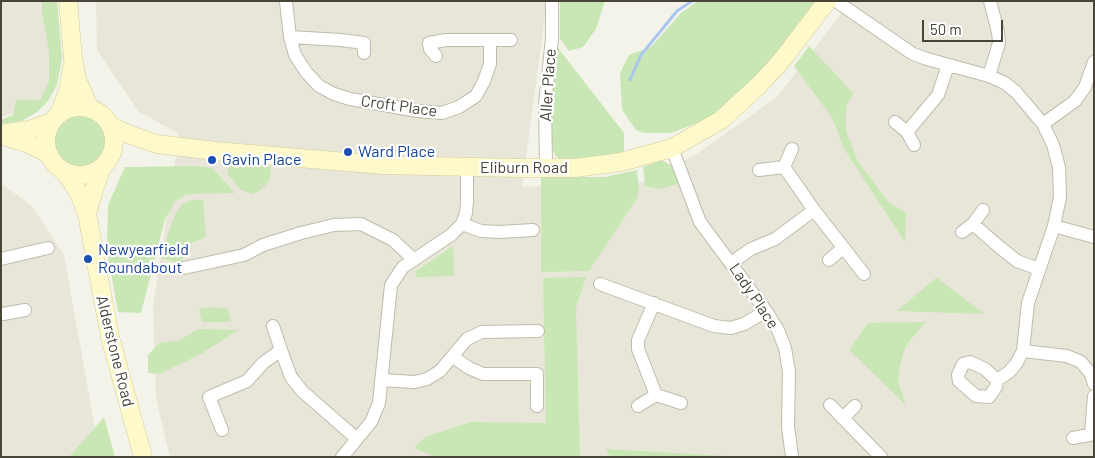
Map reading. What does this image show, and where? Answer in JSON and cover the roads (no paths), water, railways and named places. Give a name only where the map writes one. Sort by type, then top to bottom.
[{"type":"street","points":[[68,1],[77,80],[90,109]]},
{"type":"street","name":"Croft Place","points":[[286,1],[290,37],[295,55],[306,72],[319,86],[334,94],[388,106],[442,113],[459,107],[476,96],[484,81],[490,64],[490,40]]},
{"type":"street","name":"Aller Place","points":[[546,168],[545,103],[552,38],[552,1]]},
{"type":"street","name":"Eliburn Road","points":[[107,160],[131,147],[157,144],[351,163],[467,168],[575,168],[621,162],[672,148],[721,120],[782,60],[827,1]]},
{"type":"street","points":[[836,1],[913,54],[989,76],[1005,83],[1016,92],[1043,124],[1052,145],[1059,167],[1060,197],[1054,226],[1028,303],[1023,350],[1016,364],[1009,372],[996,380]]},
{"type":"street","points":[[989,76],[999,43],[990,1]]},
{"type":"street","points":[[290,37],[364,43],[364,52]]},
{"type":"street","points":[[436,56],[430,49],[429,44],[446,40],[511,40]]},
{"type":"street","points":[[1,135],[29,130],[56,118],[69,109],[79,107],[90,109],[102,115],[110,126],[114,140],[107,160],[90,173],[77,175],[64,171],[55,164],[49,154],[46,144],[47,132],[56,118],[68,91],[73,58]]},
{"type":"street","points":[[1043,124],[1075,101],[1092,78],[1094,62]]},
{"type":"street","points":[[907,132],[938,95],[948,65]]},
{"type":"street","points":[[895,122],[907,132],[914,146]]},
{"type":"street","name":"Eliburn Road","points":[[110,126],[157,144]]},
{"type":"street","points":[[1,135],[29,144],[49,154]]},
{"type":"street","name":"Lady Place","points":[[672,148],[700,222],[732,263],[766,312],[778,330],[785,348],[789,372],[788,427],[792,457]]},
{"type":"street","points":[[784,167],[792,149]]},
{"type":"street","name":"Alderstone Road","points":[[87,214],[94,190],[107,160]]},
{"type":"street","points":[[759,170],[784,167]]},
{"type":"street","points":[[784,167],[814,210],[864,274]]},
{"type":"street","points":[[342,457],[371,422],[379,403],[391,285],[403,267],[451,235],[462,224],[466,213],[467,168]]},
{"type":"street","name":"Alderstone Road","points":[[64,171],[78,191],[87,214],[110,337],[143,457]]},
{"type":"street","points":[[732,263],[751,249],[775,239],[814,210]]},
{"type":"street","points":[[962,232],[973,224],[983,210]]},
{"type":"street","points":[[184,268],[244,255],[263,245],[301,233],[334,225],[361,224],[393,240],[414,260]]},
{"type":"street","points":[[462,224],[481,231],[533,230]]},
{"type":"street","points":[[973,224],[1017,261],[1039,269]]},
{"type":"street","points":[[1054,226],[1094,237]]},
{"type":"street","points":[[1,259],[48,248]]},
{"type":"street","points":[[829,260],[843,248]]},
{"type":"street","points":[[600,284],[714,326],[731,328],[744,324],[766,312]]},
{"type":"street","points":[[654,303],[638,340],[638,349],[656,395]]},
{"type":"street","points":[[2,312],[25,310]]},
{"type":"street","points":[[273,326],[291,377],[302,391],[357,439]]},
{"type":"street","points":[[381,380],[415,382],[427,379],[440,371],[467,340],[473,335],[482,332],[538,331]]},
{"type":"street","points":[[222,430],[206,391],[247,381],[264,363],[281,350]]},
{"type":"street","points":[[1023,350],[1067,356],[1081,362],[1091,374],[1094,384]]},
{"type":"street","points":[[453,357],[482,374],[537,374],[537,406]]},
{"type":"street","points":[[638,406],[656,395],[681,403]]},
{"type":"street","points":[[1072,438],[1092,434],[1094,396]]},
{"type":"street","points":[[830,405],[844,417],[881,457]]},
{"type":"street","points":[[844,417],[855,406]]},
{"type":"waterway","points":[[630,80],[641,55],[677,11],[692,1]]},
{"type":"place","name":"Ward Place","points":[[348,152]]},
{"type":"place","name":"Gavin Place","points":[[212,160]]},
{"type":"place","name":"Newyearfield Roundabout","points":[[88,259]]}]
